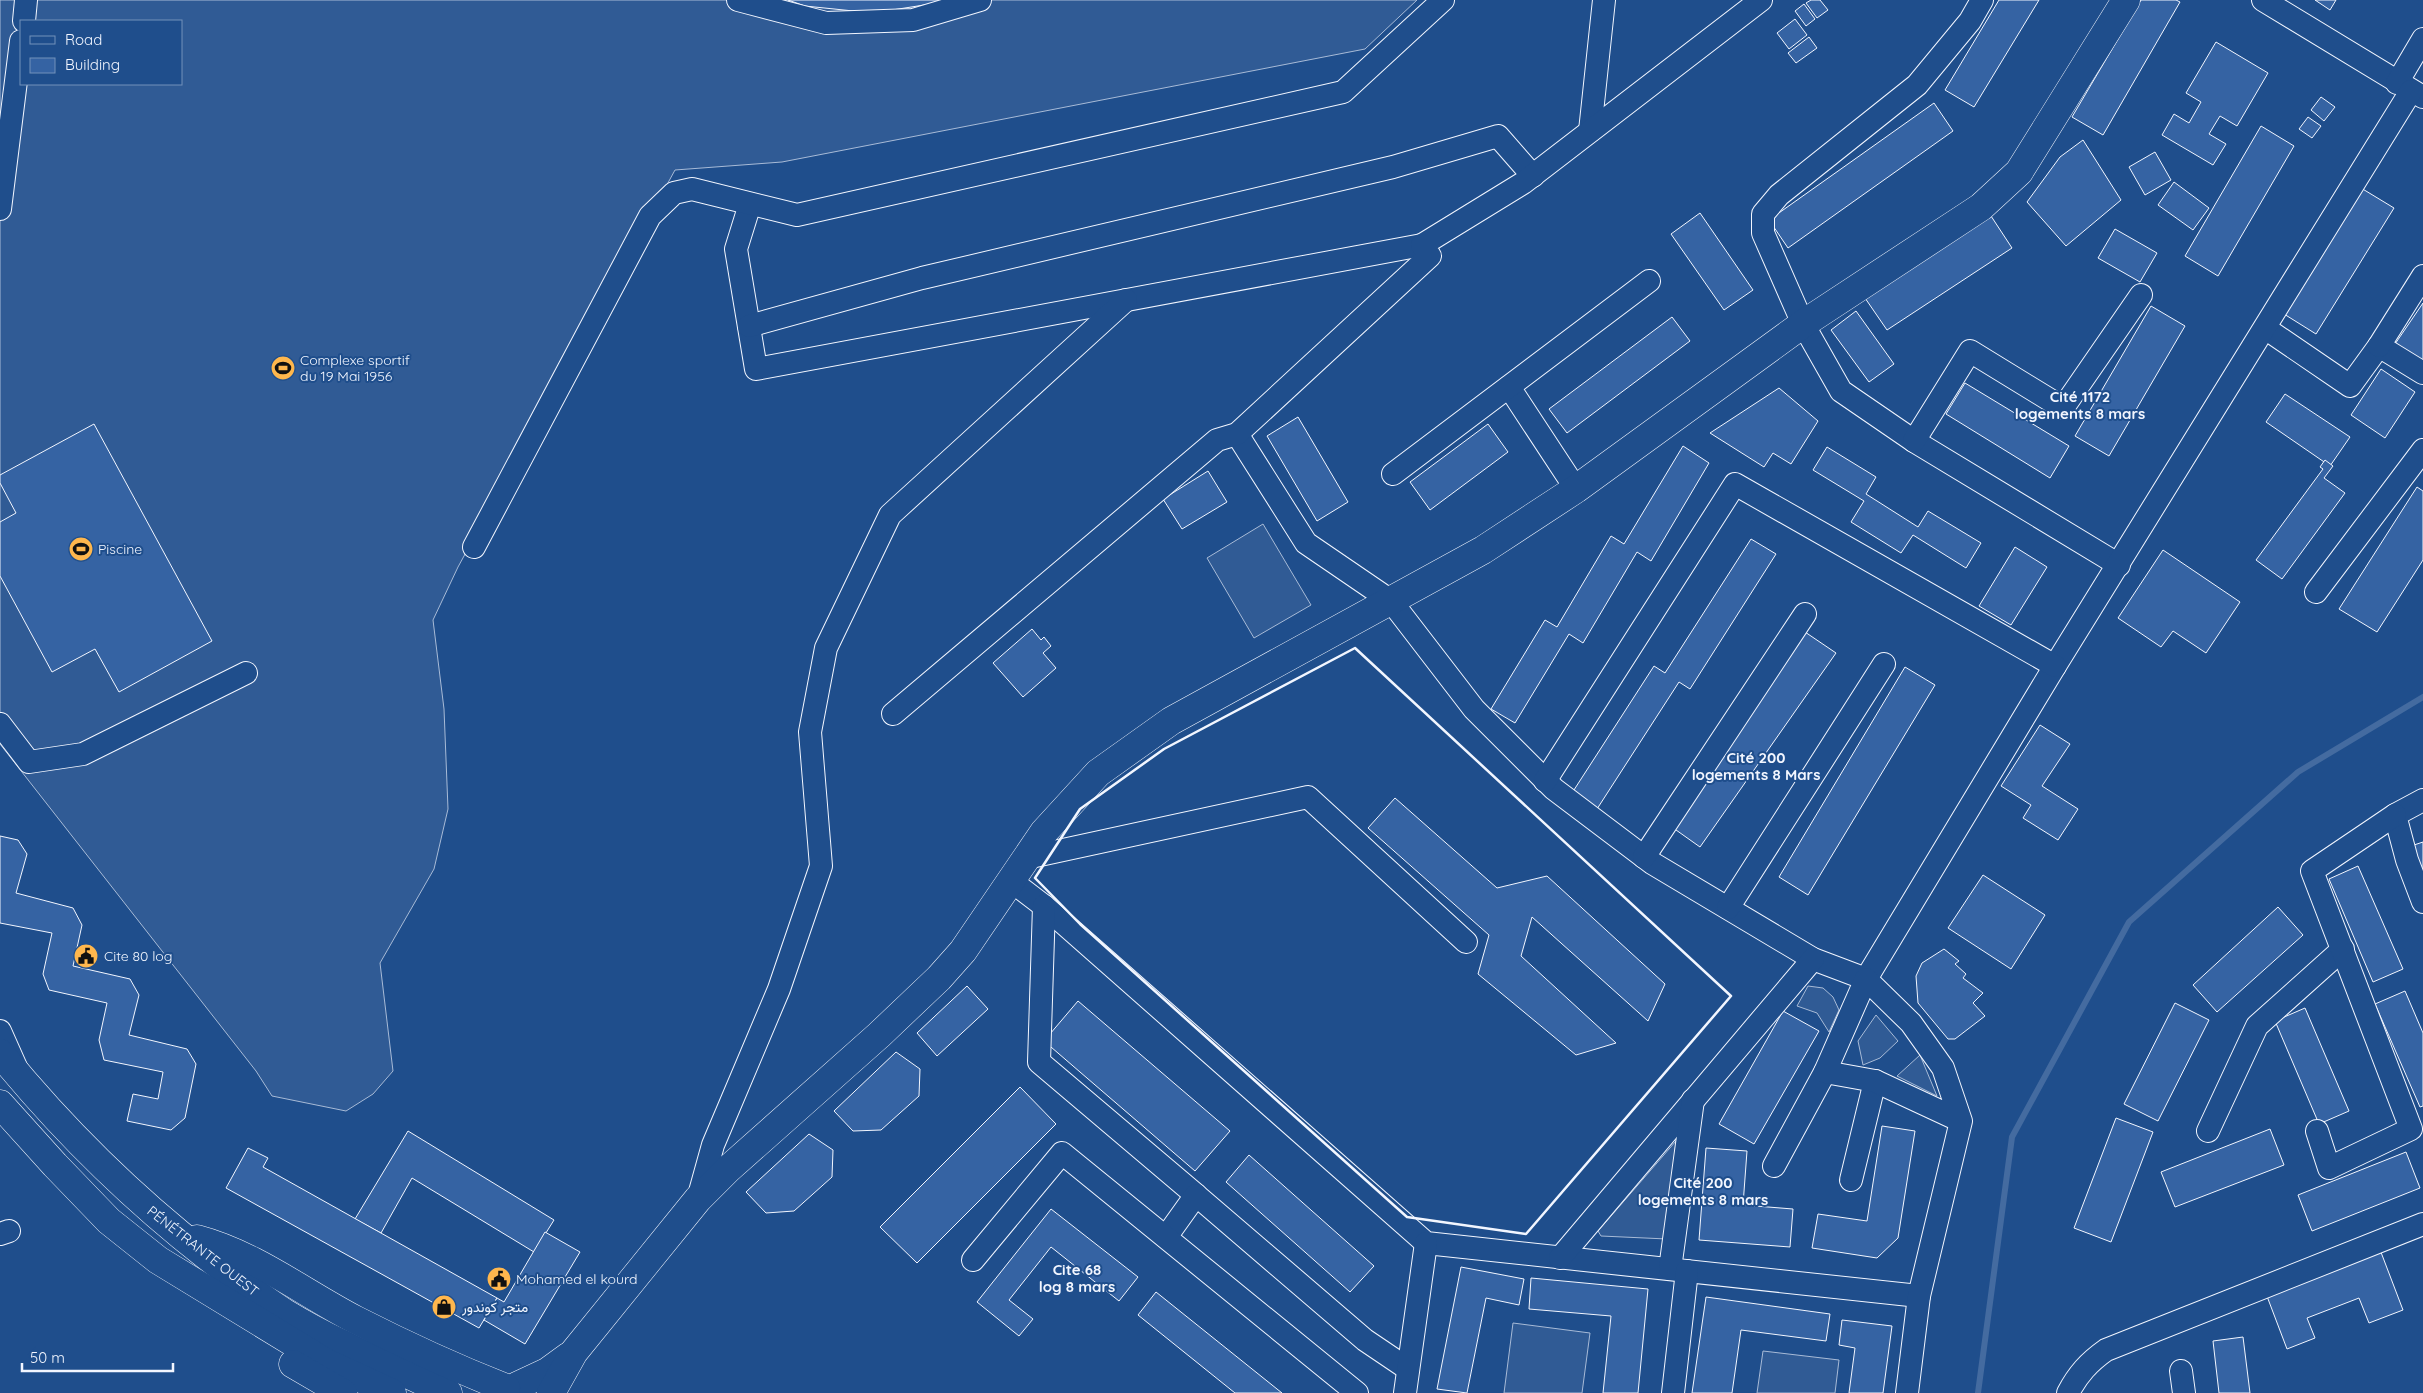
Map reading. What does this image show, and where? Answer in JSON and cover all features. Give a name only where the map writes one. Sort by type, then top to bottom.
[{"type":"main road","points":[[551,1393],[574,1352],[698,1199],[727,1170],[879,1035],[939,978],[963,951],[1044,832],[1098,773],[1172,721],[1483,550],[1576,489],[1803,324],[1981,206],[2019,172],[2126,0]]},
{"type":"main road","name":"PÉNÉTRANTE OUEST","points":[[0,1054],[56,1120],[129,1192],[181,1236],[284,1312],[337,1341],[448,1393]]},
{"type":"main road","name":"PÉNÉTRANTE OUEST","points":[[0,1104],[109,1221],[158,1260],[325,1362],[392,1393]]},
{"type":"main road","points":[[181,1236],[225,1248],[356,1320],[462,1371],[514,1390],[547,1372],[574,1352]]},
{"type":"main road","points":[[213,1294],[250,1333],[314,1383],[343,1393]]},
{"type":"street","points":[[24,20],[26,0]]},
{"type":"street","points":[[738,0],[826,24],[913,20],[980,0]]},
{"type":"street","points":[[474,547],[650,216],[674,194],[692,190],[797,215],[1343,92],[1443,0]]},
{"type":"street","points":[[1590,131],[1604,0]]},
{"type":"street","points":[[750,204],[736,249],[756,369],[1422,245],[1533,176],[1761,0]]},
{"type":"street","points":[[1982,0],[1970,21],[1917,85],[1779,195],[1763,214],[1763,233],[1803,324],[1841,391],[1914,441],[2119,566]]},
{"type":"street","points":[[2263,0],[2410,90]]},
{"type":"street","points":[[1774,1166],[1826,1072],[1866,979],[2410,90],[2423,40]]},
{"type":"street","points":[[0,208],[20,48]]},
{"type":"street","points":[[749,326],[922,278],[1393,167],[1498,136],[1533,176]]},
{"type":"street","points":[[893,714],[1217,440],[1237,434],[1430,256],[1422,245]]},
{"type":"street","points":[[2265,328],[2350,386],[2380,346],[2423,276]]},
{"type":"street","points":[[1393,474],[1649,281]]},
{"type":"street","points":[[1914,441],[1970,351],[2063,408],[2141,296]]},
{"type":"street","points":[[698,1199],[713,1145],[779,989],[821,866],[810,732],[826,648],[885,524],[890,515],[1126,300]]},
{"type":"street","points":[[2380,346],[2423,373]]},
{"type":"street","points":[[1509,387],[1576,489]]},
{"type":"street","points":[[1237,434],[1306,543],[1391,601],[1474,710],[1545,780],[1644,857],[1813,959],[1866,979],[1911,1023],[1943,1068],[1961,1121],[1919,1296],[1907,1393]]},
{"type":"street","points":[[2316,592],[2423,450]]},
{"type":"street","points":[[1545,780],[1735,484],[2056,666]]},
{"type":"street","points":[[1644,857],[1805,614]]},
{"type":"street","points":[[1728,908],[1884,664]]},
{"type":"street","points":[[0,724],[29,762],[84,754],[246,673]]},
{"type":"street","points":[[1026,858],[1308,797],[1466,942]]},
{"type":"street","points":[[2317,1131],[2328,1168],[2411,1129],[2312,871],[2395,815],[2423,800]]},
{"type":"street","points":[[2395,815],[2406,860],[2423,902]]},
{"type":"street","points":[[1010,880],[1044,906],[1426,1243],[1919,1296]]},
{"type":"street","points":[[1044,906],[1039,1062],[1365,1340],[1408,1370]]},
{"type":"street","points":[[2208,1131],[2257,1026],[2343,948]]},
{"type":"street","points":[[1560,1258],[1813,959]]},
{"type":"street","points":[[0,1031],[22,1081]]},
{"type":"street","points":[[1826,1072],[1875,1081],[1961,1121]]},
{"type":"street","points":[[1852,1180],[1875,1081]]},
{"type":"street","points":[[1673,1393],[1679,1270],[1693,1100]]},
{"type":"street","points":[[973,1260],[1062,1153],[1166,1237],[1347,1390]]},
{"type":"street","points":[[1166,1237],[1196,1195]]},
{"type":"street","points":[[2068,1393],[2076,1377],[2089,1362],[2106,1350],[2423,1224]]},
{"type":"street","points":[[1405,1393],[1426,1243]]},
{"type":"shaded area","name":"Complexe sportif du 19 Mai 1956","points":[[0,0],[1417,0],[1365,49],[782,162],[675,170],[458,567],[433,620],[444,709],[448,809],[434,869],[380,963],[393,1071],[373,1094],[346,1111],[272,1096],[256,1071],[0,744]]},
{"type":"shaded area","points":[[1263,524],[1311,605],[1254,638],[1207,558]]},
{"type":"shaded area","points":[[1808,986],[1823,988],[1833,997],[1839,1010],[1829,1032],[1817,1013],[1797,1006]]},
{"type":"shaded area","points":[[1876,1015],[1898,1041],[1880,1058],[1863,1065],[1858,1041]]},
{"type":"shaded area","points":[[1920,1055],[1937,1096],[1897,1076]]},
{"type":"shaded area","points":[[1676,1141],[1667,1239],[1601,1236],[1598,1231]]},
{"type":"shaded area","points":[[1513,1323],[1590,1333],[1582,1393],[1504,1393]]},
{"type":"shaded area","points":[[1763,1351],[1839,1360],[1835,1393],[1757,1393]]},
{"type":"building","points":[[788,0],[956,0],[873,13],[805,6]]},
{"type":"building","points":[[1811,0],[1820,0],[1828,10],[1817,18],[1806,3]]},
{"type":"building","points":[[1999,0],[2039,0],[1974,107],[1945,90]]},
{"type":"building","points":[[2141,0],[2176,0],[2180,2],[2103,135],[2072,117]]},
{"type":"building","points":[[2315,0],[2336,0],[2330,10]]},
{"type":"building","points":[[1804,4],[1815,19],[1806,26],[1795,11]]},
{"type":"building","points":[[1795,19],[1807,35],[1789,49],[1777,33]]},
{"type":"building","points":[[1809,37],[1817,48],[1796,63],[1788,53]]},
{"type":"building","points":[[2216,42],[2268,73],[2237,126],[2220,116],[2209,134],[2226,144],[2213,165],[2162,135],[2174,114],[2189,123],[2201,102],[2186,93]]},
{"type":"building","points":[[2321,97],[2335,107],[2324,121],[2311,110]]},
{"type":"building","points":[[1934,103],[1953,131],[1788,248],[1769,220]]},
{"type":"building","points":[[2308,117],[2321,126],[2312,138],[2299,129]]},
{"type":"building","points":[[2261,126],[2294,146],[2218,276],[2185,256]]},
{"type":"building","points":[[2083,140],[2121,200],[2066,246],[2027,202],[2060,157]]},
{"type":"building","points":[[2155,152],[2171,180],[2145,195],[2129,167]]},
{"type":"building","points":[[2174,182],[2209,208],[2193,230],[2158,205]]},
{"type":"building","points":[[2361,188],[2394,208],[2316,334],[2284,314]]},
{"type":"building","points":[[1700,213],[1753,290],[1724,310],[1671,234]]},
{"type":"building","points":[[1991,216],[2012,248],[1887,330],[1865,298]]},
{"type":"building","points":[[2115,229],[2157,253],[2140,282],[2098,258]]},
{"type":"building","points":[[2423,303],[2423,363],[2395,344]]},
{"type":"building","points":[[2151,306],[2185,326],[2109,456],[2075,436]]},
{"type":"building","points":[[1856,311],[1894,364],[1869,382],[1831,330]]},
{"type":"building","points":[[1672,317],[1690,341],[1567,433],[1549,409]]},
{"type":"building","points":[[2381,369],[2415,392],[2385,438],[2351,415]]},
{"type":"building","points":[[1965,383],[2069,446],[2050,478],[1946,414]]},
{"type":"building","points":[[1779,388],[1818,421],[1791,464],[1773,453],[1764,467],[1710,433]]},
{"type":"building","points":[[2285,394],[2350,437],[2330,466],[2266,422]]},
{"type":"building","points":[[1298,417],[1348,502],[1317,521],[1267,436]]},
{"type":"building","name":"Piscine","points":[[94,424],[212,641],[119,692],[95,649],[52,672],[0,576],[0,522],[16,513],[0,483],[0,475]]},
{"type":"building","points":[[1488,424],[1508,452],[1430,510],[1410,482]]},
{"type":"building","points":[[1683,446],[1709,463],[1651,561],[1637,552],[1583,643],[1569,634],[1515,723],[1491,709],[1545,620],[1557,627],[1611,536],[1624,544]]},
{"type":"building","points":[[1827,447],[1876,477],[1866,494],[1918,527],[1928,511],[1981,543],[1966,568],[1913,535],[1901,553],[1851,522],[1864,501],[1813,470]]},
{"type":"building","points":[[2325,460],[2333,466],[2324,478],[2345,493],[2282,579],[2256,560],[2323,469],[2320,467]]},
{"type":"building","points":[[1208,471],[1227,502],[1182,529],[1163,499]]},
{"type":"building","points":[[2417,487],[2423,491],[2423,560],[2377,632],[2339,609]]},
{"type":"building","points":[[1751,539],[1776,554],[1690,689],[1679,682],[1597,809],[1572,793],[1654,666],[1665,673]]},
{"type":"building","points":[[2015,547],[2047,567],[2011,625],[1979,606]]},
{"type":"building","points":[[2163,550],[2240,602],[2206,653],[2173,631],[2161,647],[2118,618]]},
{"type":"building","points":[[1032,629],[1041,640],[1044,637],[1051,646],[1043,653],[1056,668],[1023,697],[993,663]]},
{"type":"building","points":[[1805,632],[1836,653],[1700,847],[1669,825]]},
{"type":"building","points":[[1905,667],[1935,685],[1808,895],[1779,877]]},
{"type":"building","points":[[2040,725],[2070,744],[2042,786],[2078,809],[2058,840],[2023,818],[2031,805],[2001,786]]},
{"type":"building","points":[[1395,798],[1497,888],[1547,876],[1665,984],[1648,1021],[1532,917],[1521,956],[1616,1043],[1576,1055],[1478,974],[1489,935],[1368,828]]},
{"type":"building","points":[[0,836],[18,840],[27,854],[16,893],[73,908],[82,925],[73,966],[130,979],[139,995],[129,1035],[187,1049],[196,1064],[185,1118],[171,1130],[127,1121],[133,1094],[158,1099],[163,1072],[104,1060],[99,1040],[107,1003],[49,990],[43,974],[52,933],[0,923]]},
{"type":"building","points":[[2423,842],[2423,876],[2411,846]]},
{"type":"building","points":[[2358,866],[2403,969],[2373,982],[2329,879]]},
{"type":"building","points":[[1983,875],[2045,915],[2011,969],[1948,928]]},
{"type":"building","points":[[2278,907],[2303,935],[2217,1012],[2193,985]]},
{"type":"building","points":[[1944,949],[1959,961],[1955,964],[1966,974],[1963,978],[1983,993],[1973,1003],[1985,1016],[1955,1039],[1948,1039],[1918,1003],[1916,976],[1922,963]]},
{"type":"building","points":[[967,986],[988,1009],[937,1056],[917,1033]]},
{"type":"building","points":[[2405,991],[2423,1033],[2423,1106],[2420,1107],[2375,1004]]},
{"type":"building","points":[[1078,1001],[1230,1131],[1195,1171],[1044,1041]]},
{"type":"building","points":[[2175,1003],[2209,1020],[2158,1121],[2124,1104]]},
{"type":"building","points":[[2305,1008],[2349,1111],[2319,1124],[2275,1021]]},
{"type":"building","points":[[1783,1011],[1819,1031],[1754,1144],[1719,1124]]},
{"type":"building","points":[[896,1052],[920,1069],[919,1096],[881,1130],[853,1131],[834,1111]]},
{"type":"building","points":[[1020,1087],[1056,1124],[917,1263],[880,1227]]},
{"type":"building","points":[[2116,1118],[2153,1132],[2111,1242],[2074,1228]]},
{"type":"building","points":[[1882,1126],[1915,1131],[1898,1238],[1877,1258],[1812,1248],[1818,1214],[1867,1221]]},
{"type":"building","points":[[2270,1129],[2284,1165],[2175,1207],[2161,1172]]},
{"type":"building","points":[[408,1131],[554,1220],[534,1252],[412,1178],[381,1233],[355,1219]]},
{"type":"building","points":[[809,1134],[833,1150],[832,1177],[794,1211],[766,1213],[746,1192]]},
{"type":"building","points":[[248,1148],[268,1158],[263,1167],[497,1298],[479,1328],[226,1188]]},
{"type":"building","points":[[1706,1148],[1747,1151],[1743,1205],[1793,1209],[1790,1247],[1699,1240]]},
{"type":"building","points":[[2406,1152],[2420,1188],[2312,1231],[2298,1195]]},
{"type":"building","points":[[1249,1155],[1374,1266],[1350,1292],[1226,1182]]},
{"type":"building","points":[[1051,1209],[1138,1277],[1119,1301],[1051,1247],[1009,1300],[1033,1319],[1019,1336],[977,1302]]},
{"type":"building","points":[[545,1232],[580,1252],[525,1344],[484,1320],[497,1298],[504,1302]]},
{"type":"building","points":[[2379,1247],[2403,1310],[2369,1323],[2359,1298],[2307,1318],[2315,1338],[2287,1349],[2265,1291]]},
{"type":"building","points":[[1461,1267],[1524,1279],[1519,1305],[1486,1298],[1467,1393],[1437,1389]]},
{"type":"building","points":[[1531,1278],[1648,1289],[1638,1393],[1603,1393],[1611,1316],[1529,1309]]},
{"type":"building","points":[[1156,1292],[1282,1393],[1235,1393],[1138,1315]]},
{"type":"building","points":[[1706,1297],[1830,1314],[1826,1341],[1741,1330],[1732,1393],[1692,1393]]},
{"type":"building","points":[[1842,1320],[1892,1326],[1883,1393],[1849,1393],[1855,1348],[1839,1345]]},
{"type":"building","points":[[2243,1337],[2250,1393],[2219,1393],[2213,1341]]},
{"type":"waterway","points":[[1978,1393],[2012,1137],[2129,922],[2298,772],[2423,697]]},
{"type":"wall","points":[[1355,648],[1731,996],[1526,1234],[1407,1217],[1080,924],[1035,878],[1080,809],[1164,749],[1355,648]]},
{"type":"place","name":"Complexe sportif du 19 Mai 1956","points":[[283,368]]},
{"type":"place","name":"Piscine","points":[[81,549]]},
{"type":"place","name":"Cite 80 log","points":[[86,956]]},
{"type":"place","name":"Mohamed el kourd","points":[[499,1279]]},
{"type":"place","name":"متجر كوندور","points":[[444,1307]]},
{"type":"district","name":"Cité 1172 logements 8 mars","points":[[2080,406]]},
{"type":"district","name":"Cité 200 logements 8 Mars","points":[[1756,766]]},
{"type":"district","name":"Cité 200 logements 8 mars","points":[[1703,1192]]},
{"type":"district","name":"Cite 68 log 8 mars","points":[[1077,1278]]}]
